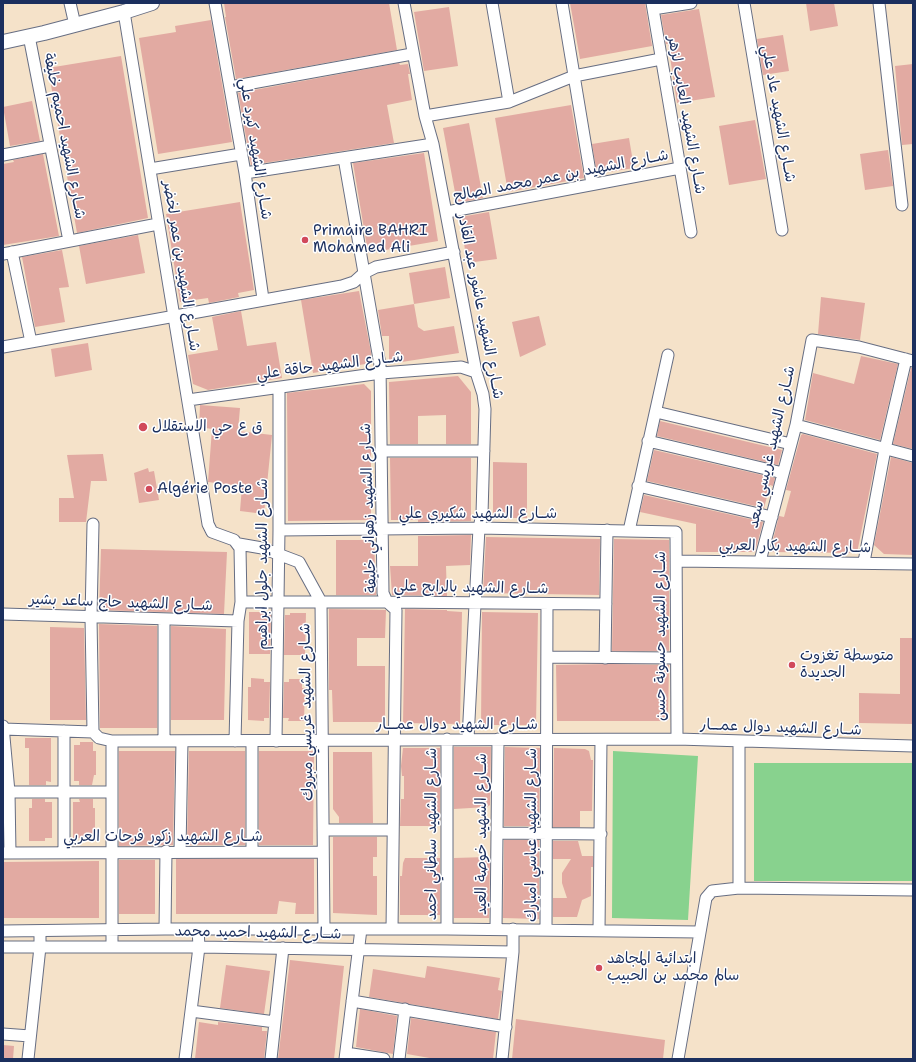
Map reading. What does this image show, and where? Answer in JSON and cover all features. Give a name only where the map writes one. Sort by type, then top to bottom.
[{"type":"street","points":[[70,3],[75,25]]},
{"type":"street","points":[[3,42],[75,25],[152,3]]},
{"type":"street","name":"شــارع الشهيد كيرد علي","points":[[215,3],[245,173],[263,299]]},
{"type":"street","name":"شــارع الشهيد عاشور عبد القادر","points":[[404,3],[412,54],[447,212],[476,372],[483,394],[485,409],[482,514],[479,528],[468,739]]},
{"type":"street","points":[[492,3],[509,102]]},
{"type":"street","points":[[562,3],[592,184]]},
{"type":"street","points":[[653,6],[691,3]]},
{"type":"street","name":"شــارع الشهيد عاد علي","points":[[744,3],[782,230]]},
{"type":"street","points":[[879,3],[902,205]]},
{"type":"street","name":"شــارع الشهيد العايب لزهر","points":[[653,6],[691,232]]},
{"type":"street","name":"شــارع الشهيد بن عمر لخضر","points":[[124,12],[208,524]]},
{"type":"street","name":"شــارع الشهيد احميم خليفة","points":[[29,36],[69,241]]},
{"type":"street","points":[[230,87],[412,54]]},
{"type":"street","points":[[425,116],[509,102],[574,76],[661,59]]},
{"type":"street","points":[[245,173],[433,144]]},
{"type":"street","points":[[3,155],[50,146]]},
{"type":"street","points":[[150,169],[241,154]]},
{"type":"street","name":"شــارع الشهيد زهواني خليفة","points":[[344,158],[381,374],[383,593],[387,602],[396,610],[393,740],[392,929]]},
{"type":"street","name":"شــارع الشهيد بن عمر محمد الصالح","points":[[447,212],[680,168]]},
{"type":"street","points":[[30,342],[8,253],[158,224]]},
{"type":"street","points":[[3,347],[342,286],[354,282],[364,273],[376,267],[454,252]]},
{"type":"street","name":"شــارع الشهيد غريسي سعد","points":[[760,561],[796,425],[812,340],[859,347],[909,360]]},
{"type":"street","points":[[629,531],[668,355]]},
{"type":"street","points":[[864,562],[885,449],[909,360]]},
{"type":"street","name":"شــارع الشهيد حاقة علي","points":[[188,400],[381,374],[461,367],[476,372]]},
{"type":"street","name":"شــارع الشهيد جلول ابراهيم","points":[[276,741],[279,602],[279,388]]},
{"type":"street","points":[[656,412],[791,444]]},
{"type":"street","points":[[796,425],[913,456]]},
{"type":"street","points":[[648,441],[783,473]]},
{"type":"street","points":[[382,451],[484,451]]},
{"type":"street","points":[[638,486],[772,517]]},
{"type":"street","points":[[93,524],[91,618],[93,732]]},
{"type":"street","name":"شــارع الشهيد غريسي مبروك","points":[[208,524],[212,532],[234,540],[239,544],[262,548],[299,562],[321,602],[322,852],[324,929]]},
{"type":"street","name":"شــارع الشهيد شكيري علي","points":[[279,530],[479,528],[676,532]]},
{"type":"street","points":[[605,658],[607,530]]},
{"type":"street","name":"شــارع الشهيد حسونة حسن","points":[[676,532],[676,740]]},
{"type":"street","points":[[235,741],[238,621],[241,602],[239,544]]},
{"type":"street","name":"شــارع الشهيد بكار العربي","points":[[677,561],[864,562],[913,564]]},
{"type":"street","name":"شــارع الشهيد بالرابح علي","points":[[241,602],[606,604]]},
{"type":"street","name":"شــارع الشهيد عباسي امبارك","points":[[546,930],[547,604]]},
{"type":"street","name":"شــارع الشهيد حاج ساعد بشير","points":[[3,614],[91,618],[238,621]]},
{"type":"street","points":[[164,620],[164,741]]},
{"type":"street","points":[[547,657],[675,658]]},
{"type":"street","points":[[3,726],[9,792],[6,853]]},
{"type":"street","name":"شــارع الشهيد دوال عمـــار","points":[[3,729],[93,732],[99,738],[112,741],[547,739],[676,740],[913,746]]},
{"type":"street","points":[[64,731],[64,852]]},
{"type":"street","name":"شــارع الشهيد سلطاني احمد","points":[[447,739],[447,929]]},
{"type":"street","name":"شــارع الشهيد خوصة العيد","points":[[496,929],[498,739]]},
{"type":"street","points":[[599,931],[601,740]]},
{"type":"street","points":[[112,741],[112,947]]},
{"type":"street","points":[[180,851],[182,741]]},
{"type":"street","points":[[252,741],[252,852]]},
{"type":"street","points":[[739,888],[740,742]]},
{"type":"street","points":[[9,792],[111,792]]},
{"type":"street","points":[[323,830],[393,830]]},
{"type":"street","points":[[497,833],[601,834]]},
{"type":"street","points":[[165,929],[166,851]]},
{"type":"street","name":"شــارع الشهيد زكور فرحات العربي","points":[[6,853],[166,851],[322,852]]},
{"type":"street","points":[[678,1059],[706,898],[712,891],[739,888],[913,890]]},
{"type":"street","name":"شــارع الشهيد احميد محمد","points":[[3,931],[112,929],[513,929],[700,932]]},
{"type":"street","points":[[185,1059],[199,946],[198,929]]},
{"type":"street","points":[[361,929],[345,1056],[384,1059]]},
{"type":"street","points":[[502,1059],[513,952],[513,929]]},
{"type":"street","points":[[28,1059],[40,947],[40,931]]},
{"type":"street","name":"شــارع الشهيد احميد محمد","points":[[3,947],[199,946],[513,952]]},
{"type":"street","points":[[271,1059],[283,948]]},
{"type":"street","points":[[352,1001],[506,1027]]},
{"type":"street","points":[[399,1059],[405,1009]]},
{"type":"street","points":[[191,1011],[275,1022]]},
{"type":"street","points":[[3,1034],[30,1036]]},
{"type":"green space","points":[[613,751],[698,756],[688,920],[612,918]]},
{"type":"green space","points":[[754,763],[913,763],[913,881],[754,881]]},
{"type":"building","points":[[224,3],[389,3],[397,50],[236,79]]},
{"type":"building","points":[[570,3],[645,3],[652,46],[580,59]]},
{"type":"building","points":[[806,3],[834,3],[838,26],[810,31]]},
{"type":"building","points":[[449,7],[458,66],[424,71],[414,12]]},
{"type":"building","points":[[699,9],[715,97],[677,103],[668,44],[666,44],[661,15]]},
{"type":"building","points":[[211,20],[232,142],[158,154],[139,38],[176,32],[175,26]]},
{"type":"building","points":[[783,35],[789,71],[763,75],[757,39]]},
{"type":"building","points":[[121,56],[148,218],[77,233],[48,68]]},
{"type":"building","points":[[399,63],[400,65],[408,64],[412,100],[387,105],[394,143],[251,165],[238,93]]},
{"type":"building","points":[[913,64],[913,144],[902,145],[895,66]]},
{"type":"building","points":[[32,101],[40,141],[10,146],[3,107]]},
{"type":"building","points":[[571,105],[584,178],[508,192],[495,118]]},
{"type":"building","points":[[755,120],[766,179],[729,185],[719,126]]},
{"type":"building","points":[[469,123],[483,198],[457,203],[443,128]]},
{"type":"building","points":[[629,138],[634,168],[597,174],[592,144]]},
{"type":"building","points":[[888,150],[893,186],[865,190],[860,154]]},
{"type":"building","points":[[424,153],[438,241],[368,253],[353,163]]},
{"type":"building","points":[[43,154],[59,236],[3,245],[3,164],[14,162],[13,160]]},
{"type":"building","points":[[240,202],[254,290],[238,293],[239,297],[209,303],[208,298],[180,302],[166,214]]},
{"type":"building","points":[[489,212],[497,259],[467,263],[460,217]]},
{"type":"building","points":[[138,235],[145,273],[86,284],[79,246]]},
{"type":"building","points":[[62,250],[69,287],[59,288],[65,322],[35,327],[22,257]]},
{"type":"building","points":[[445,267],[450,298],[414,304],[409,273]]},
{"type":"building","points":[[359,291],[371,352],[371,363],[313,373],[301,300]]},
{"type":"building","points":[[821,297],[865,303],[860,340],[818,334]]},
{"type":"building","points":[[414,304],[418,327],[424,331],[454,326],[459,353],[389,364],[389,336],[382,336],[378,310]]},
{"type":"building","points":[[241,311],[247,346],[276,342],[282,378],[208,390],[193,384],[188,355],[218,350],[212,317]]},
{"type":"building","points":[[539,316],[546,345],[520,357],[512,322]]},
{"type":"building","points":[[88,343],[92,370],[55,377],[51,349]]},
{"type":"building","points":[[861,356],[898,364],[880,440],[805,420],[813,373],[854,384]]},
{"type":"building","points":[[911,368],[913,368],[913,449],[893,444]]},
{"type":"building","points":[[458,376],[471,392],[471,444],[446,444],[446,415],[418,416],[418,444],[390,444],[389,382]]},
{"type":"building","points":[[364,384],[371,391],[371,520],[288,521],[287,393]]},
{"type":"building","points":[[200,405],[240,408],[238,431],[272,435],[264,514],[240,511],[242,486],[208,482],[212,429],[199,427]]},
{"type":"building","points":[[660,421],[782,450],[778,465],[657,436]]},
{"type":"building","points":[[803,434],[877,454],[857,553],[770,552],[779,516],[784,517],[791,491],[786,490],[801,435]]},
{"type":"building","points":[[654,450],[775,478],[773,486],[770,485],[764,508],[647,481]]},
{"type":"building","points":[[103,454],[107,481],[91,481],[86,522],[59,522],[59,498],[74,498],[67,455]]},
{"type":"building","points":[[891,457],[913,463],[913,555],[884,554],[874,545]]},
{"type":"building","points":[[390,458],[471,458],[471,521],[418,522],[418,520],[391,520]]},
{"type":"building","points":[[493,462],[527,463],[527,518],[493,518]]},
{"type":"building","name":"Algérie Poste","points":[[148,468],[149,472],[154,471],[159,500],[139,503],[134,473]]},
{"type":"building","points":[[644,495],[763,522],[755,552],[696,552],[696,524],[640,512]]},
{"type":"building","points":[[471,535],[470,565],[446,566],[447,596],[392,595],[390,566],[418,566],[418,536]]},
{"type":"building","points":[[486,537],[600,539],[599,595],[483,593]]},
{"type":"building","points":[[614,539],[669,540],[669,651],[612,651]]},
{"type":"building","points":[[336,540],[374,540],[376,595],[336,595]]},
{"type":"building","points":[[101,549],[227,552],[224,614],[99,610]]},
{"type":"building","points":[[329,609],[386,610],[385,638],[357,638],[357,666],[385,666],[385,722],[333,722],[332,690],[329,690]]},
{"type":"building","points":[[405,609],[447,610],[462,612],[460,724],[403,723]]},
{"type":"building","points":[[249,612],[265,612],[265,615],[271,615],[270,654],[249,654]]},
{"type":"building","points":[[482,612],[538,613],[536,725],[481,725]]},
{"type":"building","points":[[290,613],[306,613],[305,655],[284,655],[285,615],[290,615]]},
{"type":"building","points":[[99,624],[157,626],[157,728],[100,728]]},
{"type":"building","points":[[171,626],[226,629],[224,720],[171,720]]},
{"type":"building","points":[[50,627],[84,628],[86,720],[50,720]]},
{"type":"building","points":[[900,638],[913,638],[913,724],[859,723],[859,693],[900,694]]},
{"type":"building","points":[[556,665],[669,665],[668,721],[557,721]]},
{"type":"building","points":[[251,678],[264,679],[264,682],[270,682],[269,718],[264,718],[264,721],[248,720],[248,687],[251,687]]},
{"type":"building","points":[[289,679],[302,679],[302,688],[305,688],[304,721],[288,721],[289,718],[283,718],[284,682],[289,682]]},
{"type":"building","points":[[25,738],[51,738],[51,782],[46,781],[46,785],[29,785],[29,748],[25,748]]},
{"type":"building","points":[[80,742],[93,742],[93,751],[96,751],[96,775],[94,775],[92,785],[79,785],[79,781],[74,781],[74,745],[80,745]]},
{"type":"building","points":[[454,747],[491,747],[490,805],[487,807],[454,809]]},
{"type":"building","points":[[505,747],[540,748],[539,826],[504,826]]},
{"type":"building","points":[[403,748],[440,748],[440,826],[400,826],[401,799],[404,799],[404,776],[402,776],[401,766]]},
{"type":"building","points":[[554,748],[585,749],[589,751],[591,760],[593,760],[592,811],[580,811],[580,827],[553,827]]},
{"type":"building","points":[[119,751],[175,751],[173,845],[119,846]]},
{"type":"building","points":[[189,751],[245,751],[245,845],[187,845]]},
{"type":"building","points":[[259,751],[314,751],[313,845],[259,845]]},
{"type":"building","points":[[333,752],[372,752],[373,823],[339,823],[339,817],[333,809]]},
{"type":"building","points":[[32,799],[45,799],[45,802],[52,802],[52,838],[45,838],[45,841],[29,841],[29,808],[32,808]]},
{"type":"building","points":[[79,799],[93,799],[93,808],[95,808],[95,832],[93,832],[93,841],[80,841],[80,838],[73,838],[73,802],[80,802]]},
{"type":"building","points":[[333,837],[377,837],[377,857],[373,857],[373,876],[377,876],[377,915],[333,913]]},
{"type":"building","points":[[504,840],[539,840],[539,919],[503,918]]},
{"type":"building","points":[[553,841],[578,841],[582,856],[593,856],[593,867],[591,867],[591,896],[582,900],[577,917],[553,917],[553,898],[567,898],[562,883],[562,873],[571,859],[553,859]]},
{"type":"building","points":[[487,857],[490,860],[489,918],[454,918],[454,858]]},
{"type":"building","points":[[405,858],[440,858],[440,915],[400,915],[400,876],[402,876]]},
{"type":"building","points":[[176,859],[314,859],[314,914],[295,914],[296,903],[279,901],[277,914],[176,914]]},
{"type":"building","points":[[119,860],[155,860],[155,914],[119,914]]},
{"type":"building","points":[[99,861],[99,918],[3,918],[3,862]]},
{"type":"building","points":[[290,960],[344,966],[334,1059],[278,1059]]},
{"type":"building","points":[[226,965],[270,971],[264,1014],[220,1008]]},
{"type":"building","points":[[427,966],[500,978],[498,990],[502,991],[498,1019],[369,997],[373,969],[425,978]]},
{"type":"building","points":[[360,1009],[397,1016],[393,1054],[356,1047]]},
{"type":"building","points":[[411,1018],[496,1032],[493,1059],[435,1059],[407,1054]]},
{"type":"building","points":[[516,1019],[665,1040],[663,1059],[512,1059]]},
{"type":"building","points":[[199,1022],[218,1025],[218,1022],[262,1027],[262,1031],[267,1031],[264,1059],[195,1059]]},
{"type":"building","points":[[3,1045],[14,1046],[13,1059],[3,1059]]},
{"type":"place","name":"Primaire BAHRI Mohamed Ali","points":[[305,240]]},
{"type":"place","name":"ق ع حي الاستقلال","points":[[143,427]]},
{"type":"place","name":"Algérie Poste","points":[[149,489]]},
{"type":"place","name":"متوسطة تغزوت الجديدة","points":[[792,665]]},
{"type":"place","name":"ابتدائية المجاهد سالم محمد بن الحبيب","points":[[599,968]]}]
